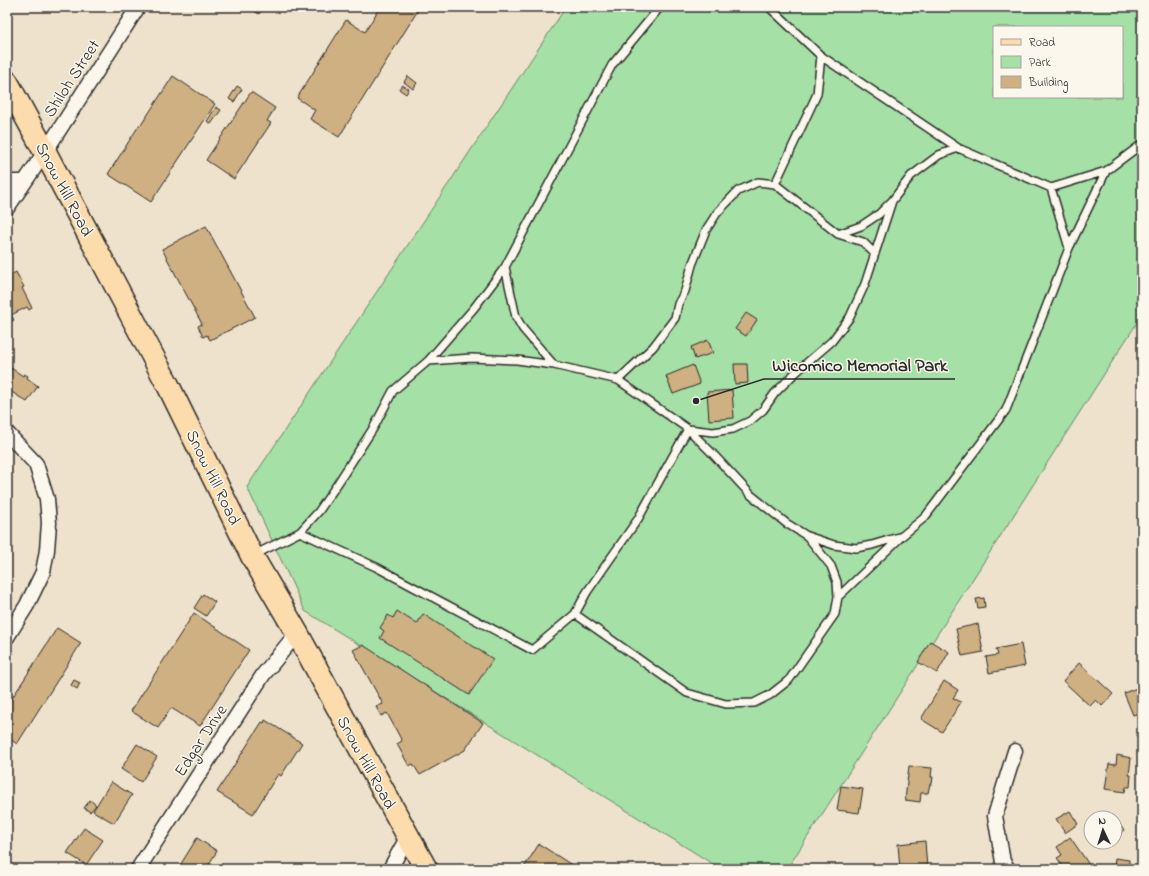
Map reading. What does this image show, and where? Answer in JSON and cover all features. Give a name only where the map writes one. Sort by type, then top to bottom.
[{"type":"main road","name":"Snow Hill Road","points":[[7,82],[168,385],[252,556],[297,633],[426,869]]},
{"type":"street","name":"Shiloh Street","points":[[7,208],[45,152],[138,7]]},
{"type":"street","points":[[7,182],[24,182]]},
{"type":"street","points":[[7,433],[36,464],[47,499],[49,523],[47,550],[43,572],[27,606],[7,636]]},
{"type":"street","name":"Edgar Drive","points":[[138,869],[263,675],[297,633]]},
{"type":"street","points":[[1008,869],[1003,862],[995,816],[1015,750]]},
{"type":"street","points":[[390,869],[408,836]]},
{"type":"lane","points":[[252,556],[300,532],[319,510],[338,483],[374,427],[393,391],[428,361],[474,308],[505,267],[612,65],[660,7]]},
{"type":"lane","points":[[768,7],[821,56],[958,148],[1051,188],[1106,171],[1142,144]]},
{"type":"lane","points":[[775,184],[817,94],[821,56]]},
{"type":"lane","points":[[838,234],[861,226],[879,214],[892,201],[911,176],[939,155],[958,148]]},
{"type":"lane","points":[[838,597],[902,536],[925,517],[1006,410],[1069,248],[1106,171]]},
{"type":"lane","points":[[618,380],[653,347],[676,318],[678,304],[685,291],[692,265],[703,237],[717,213],[738,191],[758,182],[775,184],[838,234],[863,242],[875,254]]},
{"type":"lane","points":[[1051,188],[1069,248]]},
{"type":"lane","points":[[688,429],[713,432],[733,429],[750,420],[764,410],[775,393],[794,374],[832,341],[850,317],[865,284],[892,201]]},
{"type":"lane","points":[[505,267],[516,317],[523,329],[554,365]]},
{"type":"lane","points":[[428,361],[472,358],[517,360],[554,365],[618,380],[688,429],[751,495],[806,536],[830,566],[837,582],[838,597],[835,614],[788,680],[770,695],[754,703],[726,704],[687,692],[575,614]]},
{"type":"lane","points":[[300,532],[376,567],[532,650],[575,614],[587,592],[638,519],[688,429]]},
{"type":"lane","points":[[806,536],[834,545],[856,548],[902,536]]},
{"type":"green space","points":[[566,7],[1142,7],[1142,315],[787,869],[721,869],[305,611],[247,487]]},
{"type":"building","points":[[248,7],[264,7],[259,14]]},
{"type":"building","points":[[380,7],[420,7],[339,137],[310,119],[315,110],[297,98],[346,20],[365,32]]},
{"type":"building","points":[[173,76],[215,104],[151,202],[108,174]]},
{"type":"building","points":[[408,76],[417,83],[413,89],[404,82]]},
{"type":"building","points":[[402,85],[409,89],[406,94],[399,89]]},
{"type":"building","points":[[237,86],[242,89],[234,102],[229,99]]},
{"type":"building","points":[[251,92],[275,108],[267,121],[271,123],[234,179],[206,160]]},
{"type":"building","points":[[216,107],[221,110],[211,124],[207,121]]},
{"type":"building","points":[[206,226],[255,317],[210,340],[207,335],[203,337],[198,326],[202,324],[162,249]]},
{"type":"building","points":[[16,272],[24,287],[22,288],[32,308],[29,310],[27,307],[11,315],[14,320],[8,323],[7,277]]},
{"type":"building","points":[[746,313],[757,320],[746,336],[735,329]]},
{"type":"building","points":[[708,340],[713,353],[695,359],[691,347]]},
{"type":"building","points":[[734,364],[747,364],[748,383],[735,384]]},
{"type":"building","points":[[693,365],[700,384],[673,394],[666,376]]},
{"type":"building","points":[[11,368],[23,376],[24,374],[28,376],[27,378],[38,386],[27,402],[7,389],[7,375]]},
{"type":"building","points":[[732,390],[734,418],[709,420],[707,392]]},
{"type":"building","points":[[203,594],[215,602],[206,616],[194,608]]},
{"type":"building","points":[[984,598],[985,607],[978,608],[976,599]]},
{"type":"building","points":[[397,611],[417,624],[423,614],[493,659],[469,695],[380,638],[384,631],[380,628],[388,615],[393,618]]},
{"type":"building","points":[[194,613],[249,650],[200,726],[171,708],[158,728],[131,711]]},
{"type":"building","points":[[978,624],[983,652],[962,656],[956,629]]},
{"type":"building","points":[[57,628],[81,643],[17,744],[7,737],[7,706]]},
{"type":"building","points":[[930,641],[949,652],[937,673],[918,662]]},
{"type":"building","points":[[1021,644],[1025,666],[989,673],[986,657],[998,655],[996,649]]},
{"type":"building","points":[[363,645],[483,723],[465,750],[420,775],[413,764],[409,766],[397,744],[402,741],[387,713],[381,716],[376,707],[383,704],[353,650]]},
{"type":"building","points":[[1079,663],[1113,694],[1102,706],[1096,700],[1090,706],[1063,681]]},
{"type":"building","points":[[74,680],[80,683],[77,689],[71,685]]},
{"type":"building","points":[[944,681],[958,690],[953,698],[961,702],[942,732],[921,719]]},
{"type":"building","points":[[1142,686],[1142,712],[1133,715],[1124,693]]},
{"type":"building","points":[[265,720],[302,743],[281,776],[278,774],[253,814],[217,792],[262,722],[264,723]]},
{"type":"building","points":[[137,744],[157,757],[141,782],[121,769]]},
{"type":"building","points":[[1117,755],[1131,758],[1129,775],[1131,775],[1130,787],[1126,787],[1125,792],[1105,789],[1109,764],[1116,765]]},
{"type":"building","points":[[909,766],[932,768],[932,784],[930,784],[928,793],[921,793],[920,802],[905,800]]},
{"type":"building","points":[[111,782],[132,795],[114,823],[93,811]]},
{"type":"building","points":[[841,786],[863,789],[859,813],[837,810]]},
{"type":"building","points":[[90,800],[96,805],[90,812],[84,808]]},
{"type":"building","points":[[1070,811],[1078,824],[1065,833],[1056,819]]},
{"type":"building","points":[[84,828],[103,840],[86,865],[67,853]]},
{"type":"building","points":[[1070,837],[1090,866],[1086,869],[1065,869],[1057,858],[1062,855],[1057,847]]},
{"type":"building","points":[[197,838],[217,851],[209,864],[217,869],[182,869],[179,867]]},
{"type":"building","points":[[925,841],[927,868],[900,869],[898,844]]},
{"type":"building","points":[[539,844],[578,869],[523,869]]},
{"type":"building","points":[[1115,858],[1129,860],[1129,866],[1142,867],[1142,869],[1114,869]]},
{"type":"place","name":"Wicomico Memorial Park","points":[[696,401]]}]
